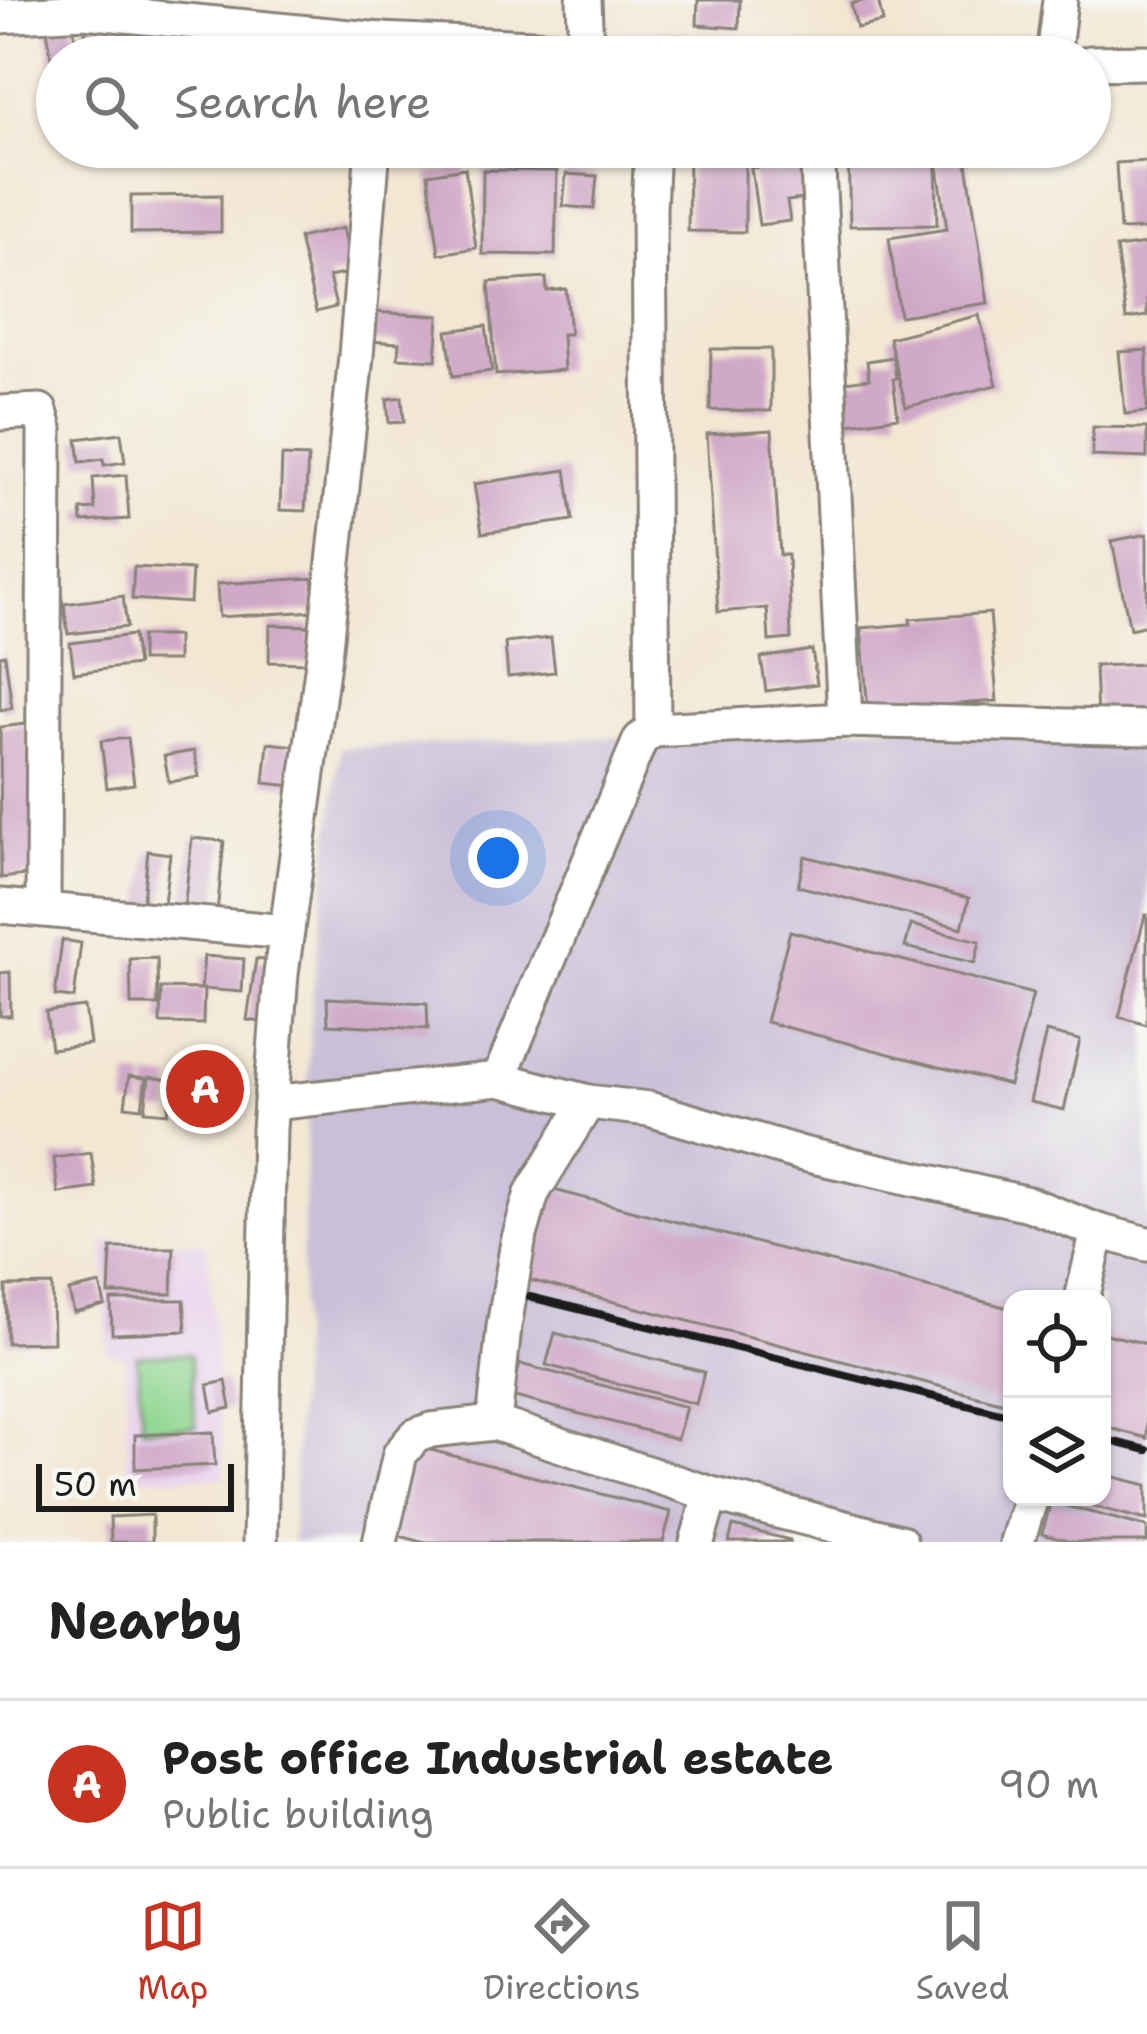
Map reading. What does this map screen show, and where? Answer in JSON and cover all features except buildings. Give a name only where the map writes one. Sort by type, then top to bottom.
[{"type":"street","points":[[584,0],[585,36]]},
{"type":"street","points":[[1056,36],[1060,0]]},
{"type":"street","points":[[0,16],[84,11],[285,36]]},
{"type":"street","points":[[1111,63],[1147,62]]},
{"type":"street","points":[[260,1542],[271,1103],[286,932],[325,647],[372,168]]},
{"type":"street","points":[[651,168],[653,730]]},
{"type":"street","points":[[818,168],[845,720]]},
{"type":"street","points":[[0,413],[40,411],[45,429],[43,910]]},
{"type":"street","points":[[499,1079],[640,740],[653,730],[845,720],[1147,728]]},
{"type":"street","points":[[0,906],[286,932]]},
{"type":"street","points":[[271,1103],[499,1079],[588,1102],[649,1109],[803,1154],[1029,1204],[1098,1232],[1147,1244]]},
{"type":"street","points":[[494,1424],[503,1327],[532,1193],[588,1102]]},
{"type":"street","points":[[1084,1290],[1098,1232]]},
{"type":"street","points":[[380,1542],[400,1454],[415,1436],[494,1424],[711,1494],[900,1542]]},
{"type":"street","points":[[697,1542],[711,1494]]},
{"type":"street","points":[[1018,1542],[1028,1506]]},
{"type":"shaded area","points":[[1147,716],[1147,1542],[292,1542],[311,1009],[340,748]]},
{"type":"shaded area","points":[[104,1241],[207,1243],[225,1478],[127,1477],[126,1356],[107,1354]]},
{"type":"green space","points":[[190,1354],[196,1427],[142,1428],[137,1356]]},
{"type":"railway","points":[[530,1297],[1003,1414]]},
{"type":"railway","points":[[1111,1441],[1147,1450]]},
{"type":"place","name":"Post office Industrial estate","points":[[205,1089]]}]
